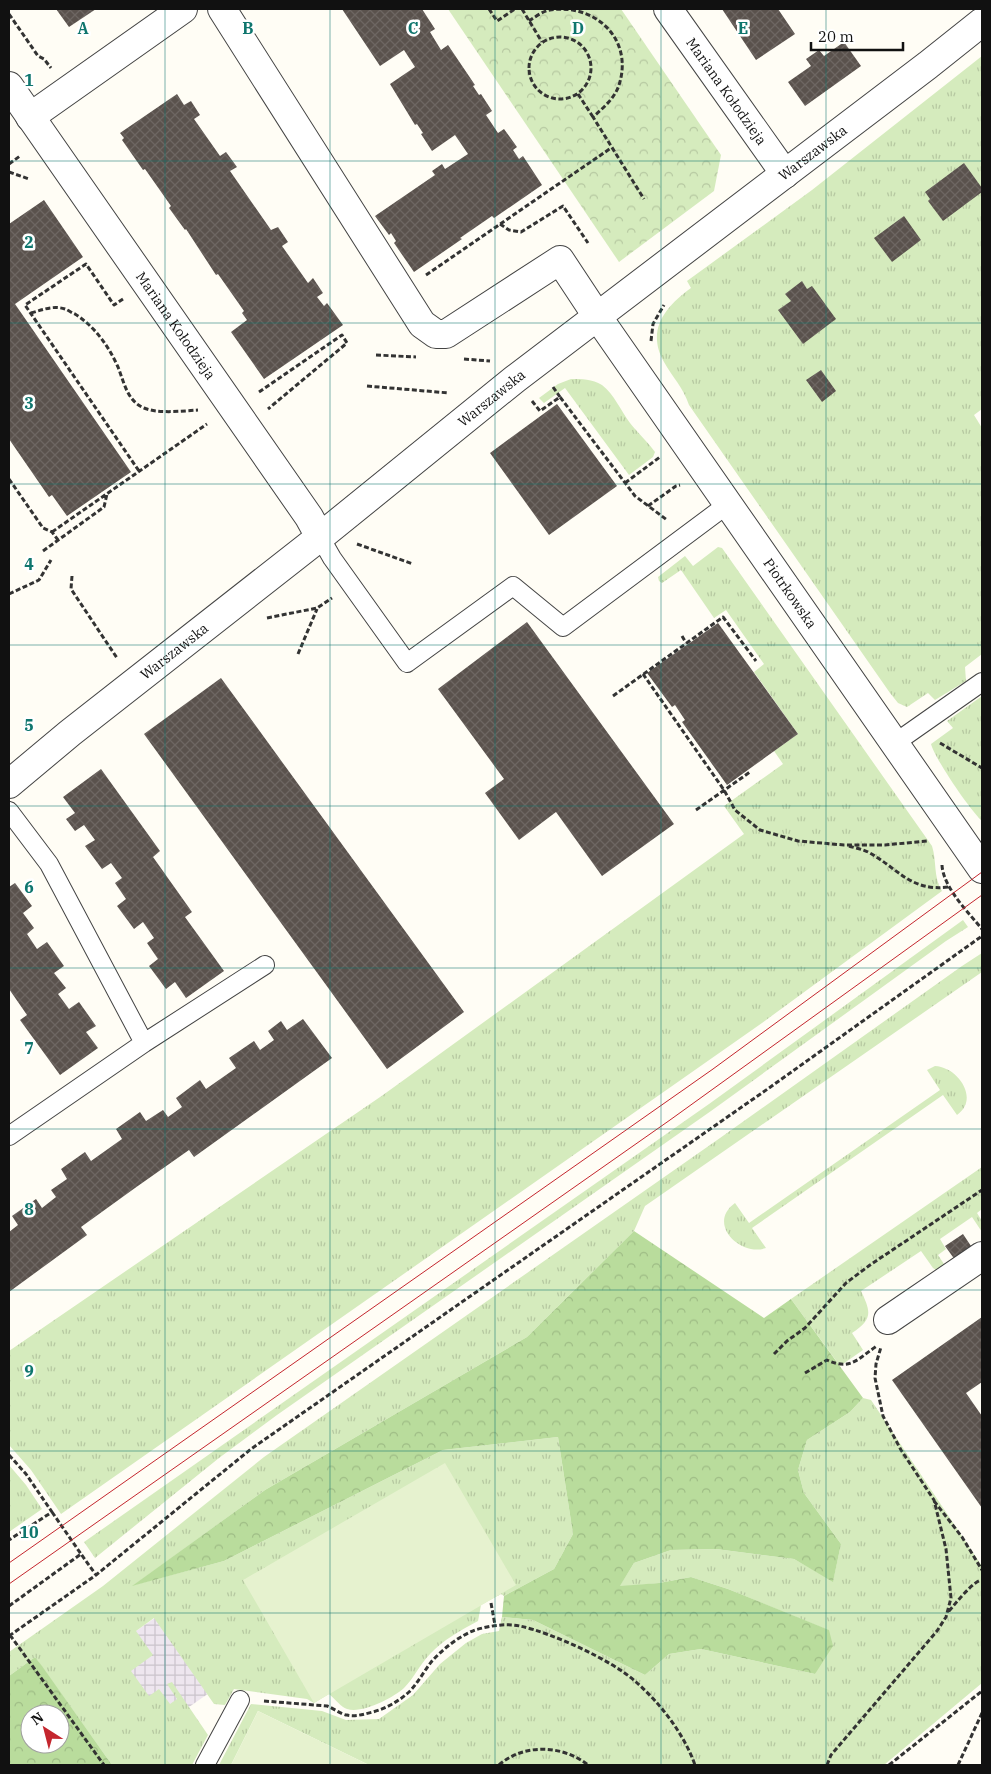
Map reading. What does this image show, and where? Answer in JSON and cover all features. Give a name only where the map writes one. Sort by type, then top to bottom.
[{"type":"street","points":[[30,116],[183,9]]},
{"type":"street","points":[[222,9],[402,293]]},
{"type":"street","name":"Mariana Kołodzieja","points":[[668,9],[785,174]]},
{"type":"street","name":"Warszawska","points":[[9,784],[515,379],[982,22]]},
{"type":"street","name":"Mariana Kołodzieja","points":[[9,86],[304,509],[320,536]]},
{"type":"street","name":"Piotrkowska","points":[[402,293],[422,324],[436,334],[446,334],[560,260],[982,869]]},
{"type":"street","points":[[888,1320],[982,1256]]},
{"type":"lane","points":[[320,536],[332,558],[407,663],[512,586],[563,627],[728,504]]},
{"type":"lane","points":[[894,743],[982,682]]},
{"type":"lane","points":[[9,811],[49,864],[144,1043]]},
{"type":"lane","points":[[9,1136],[144,1043],[265,965]]},
{"type":"lane","points":[[205,1765],[240,1700]]},
{"type":"path","points":[[489,9],[497,20],[515,9]]},
{"type":"path","points":[[522,9],[542,42]]},
{"type":"path","points":[[529,21],[548,10],[568,9],[586,12],[599,20],[612,35],[621,51],[622,71],[619,87],[609,102],[592,117]]},
{"type":"path","points":[[554,37],[566,37],[578,42],[586,50],[591,61],[591,74],[586,85],[578,94],[565,99],[551,98],[539,91],[531,79],[529,65],[533,52],[542,42],[554,37]]},
{"type":"path","points":[[578,94],[644,200]]},
{"type":"path","points":[[402,293],[611,148]]},
{"type":"path","points":[[9,164],[19,157]]},
{"type":"path","points":[[9,172],[29,179]]},
{"type":"path","points":[[120,301],[114,305],[86,264],[26,306],[139,471]]},
{"type":"path","points":[[651,342],[653,324],[667,302]]},
{"type":"path","points":[[31,313],[50,307],[65,309],[86,321],[102,337],[118,368],[124,388],[134,402],[144,408],[171,412],[201,410]]},
{"type":"path","points":[[258,392],[342,335],[347,343],[261,416]]},
{"type":"path","points":[[551,383],[634,496],[670,522],[681,539]]},
{"type":"path","points":[[367,386],[452,394]]},
{"type":"path","points":[[536,406],[540,411],[560,397]]},
{"type":"path","points":[[52,532],[210,422]]},
{"type":"path","points":[[625,483],[656,461],[662,451]]},
{"type":"path","points":[[9,479],[43,528],[52,532],[58,540]]},
{"type":"path","points":[[648,506],[676,486],[686,484]]},
{"type":"path","points":[[43,551],[104,507],[107,494]]},
{"type":"path","points":[[351,543],[413,564]]},
{"type":"path","points":[[9,594],[39,580],[51,560]]},
{"type":"path","points":[[72,576],[71,589],[121,662]]},
{"type":"path","points":[[261,619],[317,608],[298,654]]},
{"type":"path","points":[[613,696],[723,616],[756,661]]},
{"type":"path","points":[[682,636],[686,643]]},
{"type":"path","points":[[643,674],[724,790],[734,810],[760,830],[798,841],[844,845],[885,845],[935,840]]},
{"type":"path","points":[[934,743],[941,743],[982,768]]},
{"type":"path","points":[[696,810],[750,772]]},
{"type":"path","points":[[844,845],[867,852],[912,882],[935,889],[949,886]]},
{"type":"path","points":[[104,1765],[10,1636],[96,1575],[251,1449],[769,1088],[982,936]]},
{"type":"path","points":[[774,1354],[787,1341],[805,1328],[846,1283],[982,1190]]},
{"type":"path","points":[[888,1320],[876,1364],[875,1378],[883,1416],[901,1450],[934,1500],[962,1537],[982,1570]]},
{"type":"path","points":[[805,1373],[827,1360],[836,1365],[847,1366],[862,1356]]},
{"type":"path","points":[[9,1456],[26,1474],[96,1575]]},
{"type":"path","points":[[827,1765],[831,1755],[937,1631],[946,1617],[951,1598],[946,1549],[934,1500]]},
{"type":"path","points":[[9,1540],[52,1512]]},
{"type":"path","points":[[9,1606],[81,1554]]},
{"type":"path","points":[[948,1611],[972,1585],[982,1580]]},
{"type":"path","points":[[492,1603],[495,1625]]},
{"type":"path","points":[[240,1700],[326,1706],[336,1709],[344,1715],[359,1716],[396,1702],[410,1691],[432,1662],[453,1641],[474,1630],[495,1625],[518,1626],[544,1634],[602,1659],[636,1681],[660,1706],[676,1728],[695,1765]]},
{"type":"path","points":[[889,1765],[982,1691]]},
{"type":"path","points":[[958,1765],[982,1713]]},
{"type":"path","points":[[499,1765],[506,1759],[530,1750],[554,1749],[578,1757],[588,1765]]},
{"type":"shaded area","points":[[176,1603],[229,1679],[142,1740],[89,1664]]},
{"type":"green space","points":[[448,9],[621,9],[721,155],[714,191],[619,262]]},
{"type":"green space","points":[[982,56],[982,409],[974,415],[982,428],[982,654],[965,667],[966,681],[935,700],[928,693],[907,707],[898,703],[890,693],[689,405],[659,350],[658,330],[666,311],[691,288],[687,281],[812,190]]},
{"type":"green space","points":[[571,379],[591,380],[602,385],[614,398],[630,423],[655,452],[653,457],[629,475],[565,388],[544,403],[539,398],[558,384]]},
{"type":"green space","points":[[718,547],[722,548],[932,846],[937,880],[942,891],[762,1023],[61,1514],[31,1470],[9,1445],[9,1351],[383,1095],[744,834],[724,806],[783,764],[774,751],[798,734],[754,672],[764,664],[726,610],[714,618],[681,570],[662,583],[659,581],[658,577],[685,556],[693,566]]},
{"type":"green space","points":[[982,696],[982,821],[954,784],[939,761],[931,744],[953,728],[947,721]]},
{"type":"green space","points":[[963,920],[968,927],[711,1111],[277,1415],[219,1458],[95,1558],[84,1542],[709,1104]]},
{"type":"green space","points":[[982,953],[982,972],[645,1206],[634,1231],[527,1337],[265,1490],[134,1585],[224,1561],[443,1450],[558,1437],[573,1534],[554,1569],[504,1596],[501,1594],[481,1605],[478,1621],[452,1636],[435,1649],[426,1658],[408,1684],[399,1692],[377,1704],[353,1710],[345,1708],[329,1694],[314,1703],[307,1699],[234,1689],[225,1705],[214,1704],[154,1618],[136,1631],[153,1655],[131,1671],[149,1696],[159,1689],[170,1704],[177,1699],[167,1684],[172,1682],[208,1735],[192,1765],[112,1765],[35,1657],[9,1676],[9,1652],[103,1586],[264,1457]]},
{"type":"green space","points":[[935,1066],[951,1072],[963,1085],[966,1101],[964,1108],[957,1115],[943,1095],[752,1228],[766,1248],[756,1250],[747,1248],[730,1237],[725,1229],[724,1220],[727,1211],[735,1203],[749,1223],[940,1090],[927,1070]]},
{"type":"green space","points":[[982,1167],[982,1209],[977,1213],[982,1221],[982,1232],[972,1217],[940,1239],[946,1249],[938,1255],[948,1270],[939,1272],[933,1268],[921,1251],[861,1291],[867,1304],[868,1315],[864,1323],[852,1333],[863,1350],[840,1366],[791,1299]]},
{"type":"green space","points":[[634,1231],[764,1318],[791,1299],[863,1398],[850,1412],[807,1440],[798,1470],[804,1493],[841,1544],[833,1582],[794,1559],[716,1549],[671,1550],[634,1563],[620,1586],[659,1583],[691,1577],[728,1589],[829,1630],[833,1646],[815,1674],[701,1649],[669,1654],[645,1675],[533,1620],[502,1617],[504,1596],[554,1569],[573,1534],[558,1437],[443,1450],[224,1561],[132,1586],[265,1490],[527,1337]]},
{"type":"green space","points":[[863,1398],[871,1400],[982,1566],[982,1683],[884,1765],[369,1765],[258,1711],[231,1765],[219,1765],[251,1704],[322,1711],[346,1720],[379,1719],[413,1695],[440,1664],[466,1643],[482,1634],[499,1631],[502,1617],[533,1620],[645,1675],[669,1654],[701,1649],[815,1674],[828,1630],[728,1589],[691,1577],[659,1583],[619,1587],[634,1563],[671,1550],[716,1549],[794,1559],[833,1581],[841,1544],[804,1493],[798,1470],[807,1440],[850,1412]]},
{"type":"green space","points":[[445,1463],[516,1585],[314,1703],[243,1580]]},
{"type":"green space","points":[[9,1465],[26,1485],[42,1509],[9,1532]]},
{"type":"green space","points":[[35,1657],[69,1704],[20,1704],[20,1754],[70,1754],[70,1706],[112,1765],[9,1765],[9,1676]]},
{"type":"green space","points":[[258,1711],[369,1765],[231,1765]]},
{"type":"building","points":[[56,9],[96,9],[69,27]]},
{"type":"building","points":[[342,9],[422,9],[435,29],[430,32],[441,50],[448,45],[475,85],[473,86],[479,95],[481,94],[492,111],[486,115],[498,133],[504,129],[517,147],[513,150],[519,159],[523,156],[542,185],[494,218],[492,216],[414,272],[394,243],[396,241],[391,233],[389,235],[375,216],[435,175],[432,171],[442,164],[445,169],[468,154],[455,135],[432,151],[421,134],[423,133],[417,124],[415,125],[390,84],[415,67],[404,50],[380,66]]},
{"type":"building","points":[[722,9],[778,9],[795,34],[756,60]]},
{"type":"building","points":[[844,42],[861,66],[805,106],[788,82],[811,66],[806,59],[819,50],[824,56]]},
{"type":"building","points":[[177,94],[184,105],[191,101],[200,115],[194,119],[220,156],[226,152],[237,167],[230,171],[271,230],[278,227],[288,242],[282,246],[308,283],[313,278],[323,293],[317,297],[324,306],[327,303],[343,325],[264,379],[231,332],[247,320],[242,313],[244,311],[218,274],[216,275],[186,229],[169,208],[171,206],[122,140],[124,138],[120,133]]},
{"type":"building","points":[[964,163],[982,188],[982,192],[943,221],[928,201],[930,199],[925,192]]},
{"type":"building","points":[[44,200],[83,257],[15,304],[131,472],[67,516],[52,495],[49,497],[9,439],[9,224]]},
{"type":"building","points":[[904,216],[921,240],[892,262],[874,238]]},
{"type":"building","points":[[802,281],[807,289],[812,286],[836,319],[803,344],[778,310],[791,301],[785,294]]},
{"type":"building","points":[[821,370],[836,391],[822,402],[806,380]]},
{"type":"building","points":[[557,404],[617,486],[549,535],[490,453]]},
{"type":"building","points":[[527,622],[674,824],[602,876],[556,812],[519,840],[485,793],[504,779],[438,689]]},
{"type":"building","points":[[718,623],[798,734],[727,785],[682,722],[685,720],[675,705],[672,707],[647,673]]},
{"type":"building","points":[[221,678],[464,1012],[387,1069],[144,734]]},
{"type":"building","points":[[101,769],[160,851],[153,857],[192,912],[185,917],[224,971],[186,998],[175,982],[166,989],[149,966],[158,959],[147,943],[154,938],[143,922],[134,929],[117,906],[126,899],[115,883],[122,878],[111,863],[102,869],[85,846],[95,840],[84,825],[75,831],[66,819],[75,813],[63,797]]},
{"type":"building","points":[[15,883],[32,906],[23,913],[34,928],[27,934],[37,949],[47,942],[64,966],[54,973],[66,988],[58,994],[69,1009],[79,1002],[96,1026],[86,1032],[98,1048],[60,1075],[20,1020],[27,1015],[9,989],[9,887]]},
{"type":"building","points":[[303,1019],[332,1058],[194,1157],[189,1150],[81,1227],[87,1235],[9,1292],[9,1232],[18,1225],[12,1216],[36,1199],[42,1208],[56,1197],[51,1190],[67,1179],[61,1169],[85,1152],[91,1161],[122,1139],[116,1129],[140,1112],[146,1121],[163,1110],[168,1117],[182,1107],[176,1098],[200,1080],[206,1089],[236,1068],[229,1058],[254,1041],[260,1050],[274,1040],[268,1031],[281,1021],[287,1030]]},
{"type":"building","points":[[963,1234],[975,1252],[958,1264],[945,1246]]},
{"type":"building","points":[[982,1317],[982,1382],[966,1393],[982,1416],[982,1508],[892,1380]]},
{"type":"tram line","points":[[9,1563],[713,1069],[982,872]]},
{"type":"tram line","points":[[9,1584],[670,1120],[982,895]]}]
